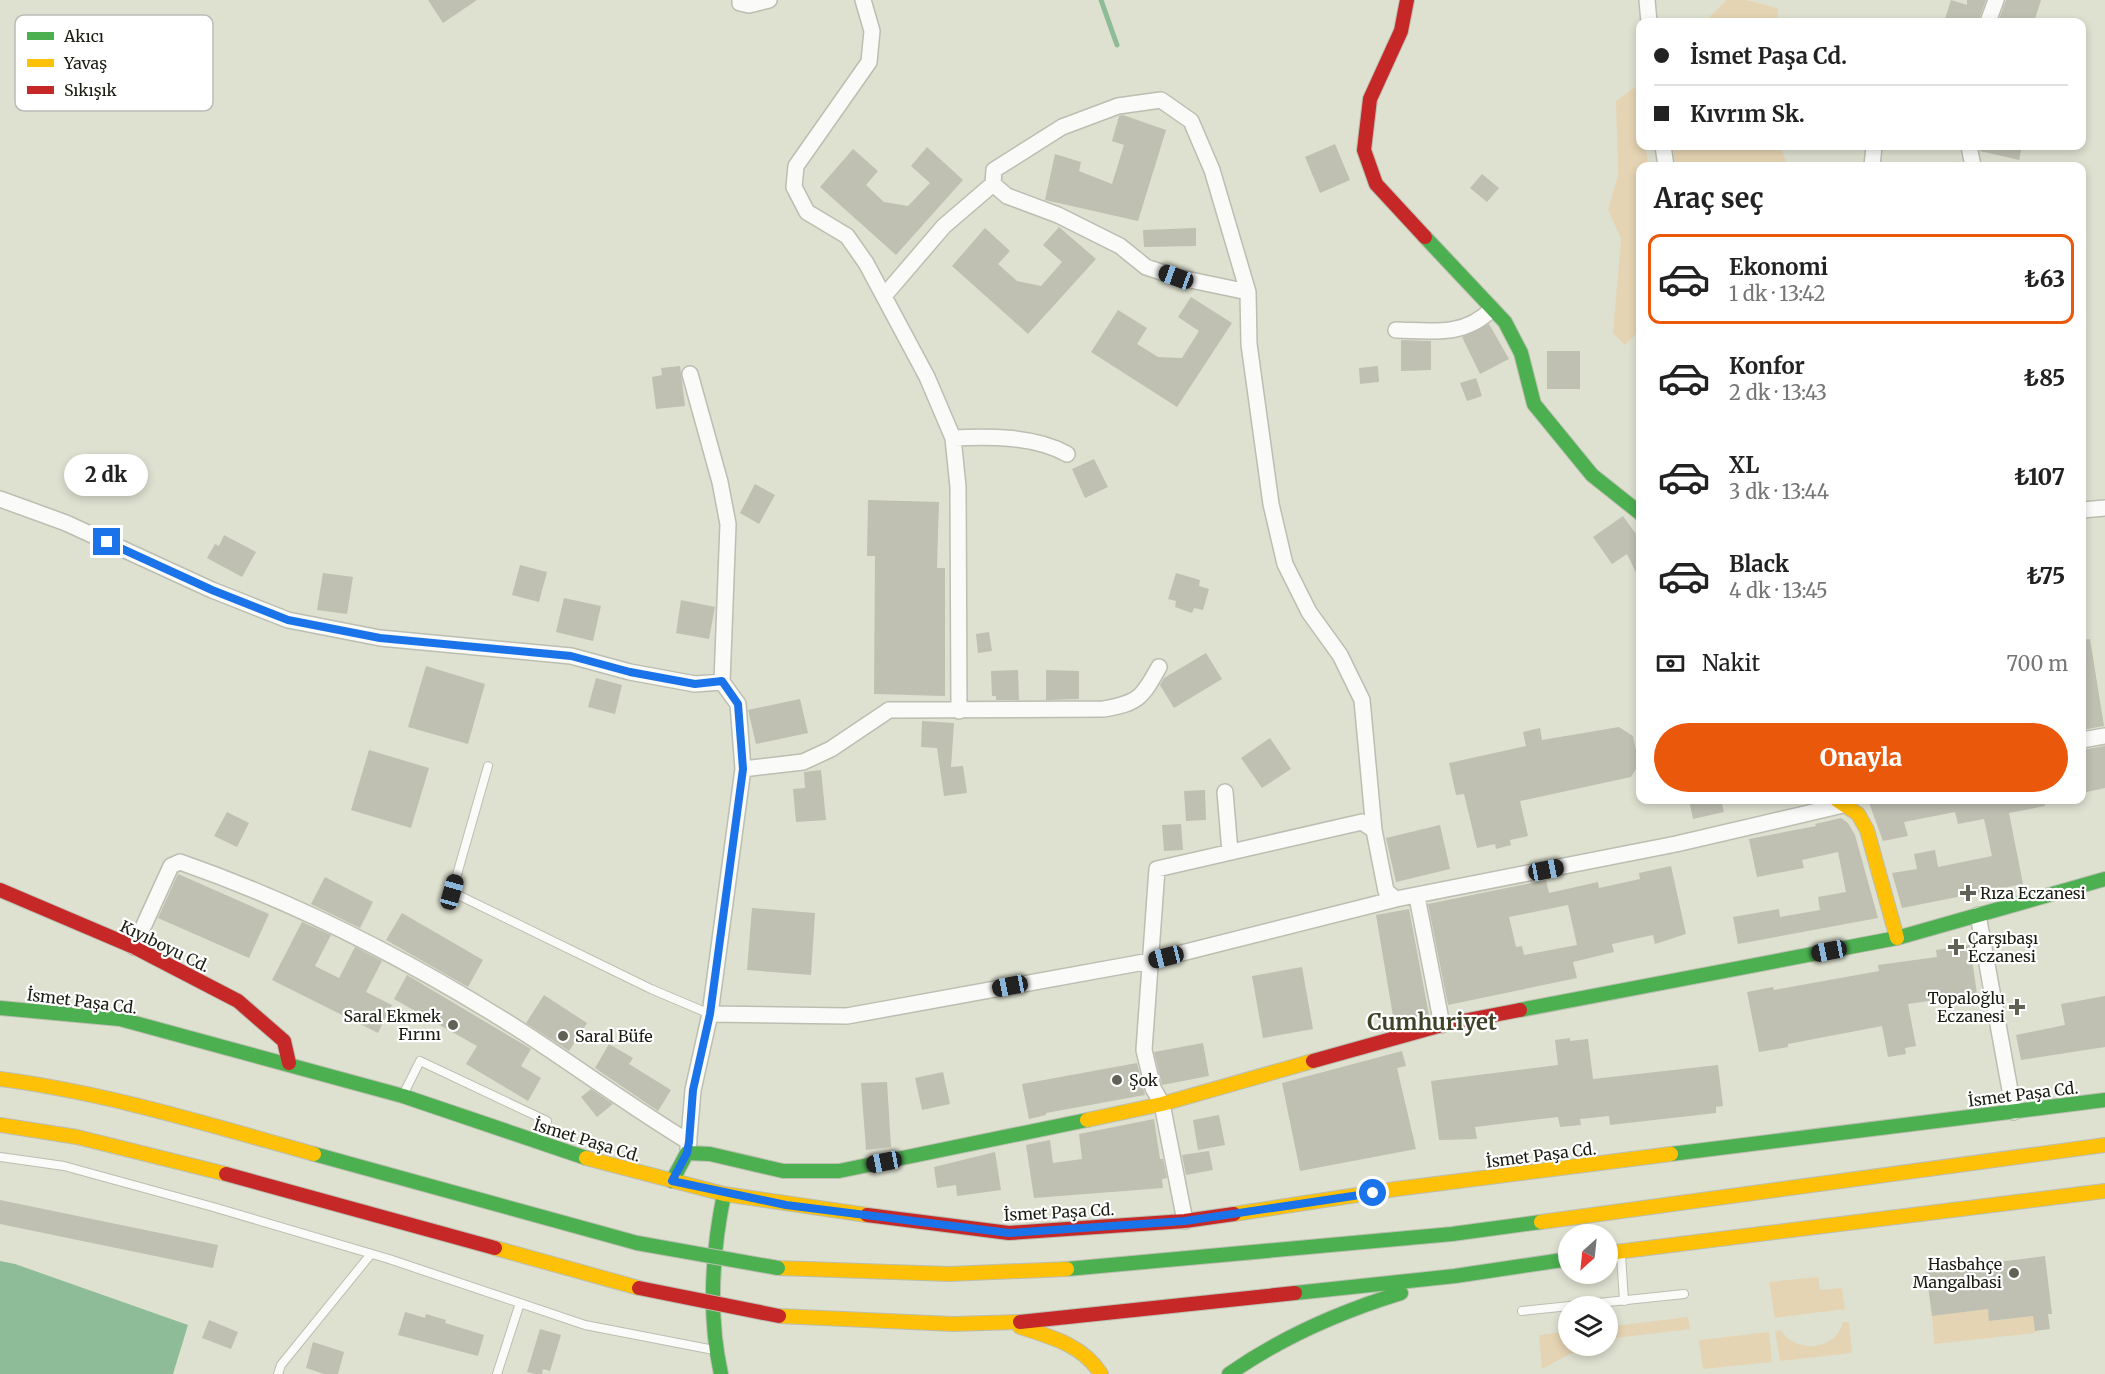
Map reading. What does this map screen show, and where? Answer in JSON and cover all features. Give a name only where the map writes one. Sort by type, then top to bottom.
[{"type":"main road","points":[[1407,0],[1401,31],[1370,99],[1364,150],[1376,184],[1505,322],[1521,353],[1534,404],[1592,475],[1636,510]]},
{"type":"main road","points":[[1843,804],[1858,814],[1866,830],[1897,938]]},
{"type":"main road","points":[[672,1181],[688,1148],[783,1171],[839,1171],[1162,1104],[1442,1025],[1897,938],[2105,879]]},
{"type":"main road","name":"Kıyıboyu Cd.","points":[[0,890],[134,947],[238,1001],[284,1041],[289,1063]]},
{"type":"main road","name":"İsmet Paşa Cd.","points":[[0,1008],[120,1019],[289,1063],[403,1096],[613,1167],[724,1194],[797,1206],[1009,1233],[1185,1221],[1396,1189],[2105,1100]]},
{"type":"main road","points":[[0,1079],[37,1084],[160,1111],[637,1243],[778,1268],[949,1274],[1109,1267],[1452,1234],[2105,1145]]},
{"type":"main road","points":[[0,1125],[77,1137],[196,1166],[358,1213],[639,1288],[779,1316],[953,1324],[1010,1323],[1455,1276],[1558,1261]]},
{"type":"main road","points":[[1618,1252],[2105,1191]]},
{"type":"main road","points":[[721,1374],[714,1350],[716,1225],[724,1194]]},
{"type":"main road","points":[[1229,1374],[1260,1351],[1302,1329],[1388,1297],[1455,1276]]},
{"type":"main road","points":[[1010,1323],[1072,1346],[1098,1368],[1101,1374]]},
{"type":"street","points":[[740,0],[740,3],[749,6],[769,0]]},
{"type":"street","points":[[863,0],[872,31],[869,62],[796,166],[794,187],[807,212],[847,236],[866,263],[927,377],[953,438],[958,487],[958,711]]},
{"type":"street","points":[[1647,0],[1649,18]]},
{"type":"street","points":[[1989,18],[1996,0]]},
{"type":"street","points":[[884,296],[944,226],[993,184],[994,171],[1062,127],[1118,106],[1161,100],[1191,121],[1212,170],[1248,292],[1249,344],[1271,504],[1286,564],[1308,612],[1340,655],[1362,700],[1374,830],[1386,891],[1396,899]]},
{"type":"street","points":[[993,184],[1007,196],[1058,214],[1111,241],[1146,267],[1176,277],[1248,292]]},
{"type":"street","points":[[1396,330],[1460,329],[1480,321],[1492,309]]},
{"type":"street","points":[[688,1148],[693,1090],[710,1014],[743,769],[738,704],[722,681],[728,524],[720,482],[690,374]]},
{"type":"street","points":[[953,438],[978,437],[1050,444],[1067,454]]},
{"type":"street","points":[[0,499],[66,523],[212,590],[288,620],[380,638],[571,656],[630,672],[695,684],[722,681]]},
{"type":"street","points":[[2086,510],[2105,508]]},
{"type":"street","points":[[743,769],[803,762],[831,749],[889,710],[1104,709],[1129,705],[1146,691],[1159,668]]},
{"type":"street","points":[[2086,739],[2105,736]]},
{"type":"street","points":[[1225,792],[1230,852]]},
{"type":"street","points":[[710,1014],[847,1016],[1150,961],[1396,899],[1417,897],[1676,844],[1832,804]]},
{"type":"street","points":[[1185,1221],[1162,1104],[1153,1088],[1144,1050],[1156,869],[1362,822],[1374,830]]},
{"type":"street","points":[[134,947],[171,866],[180,862],[228,878],[420,970],[525,1034],[688,1148]]},
{"type":"street","points":[[1417,897],[1442,1025]]},
{"type":"street","points":[[1978,915],[2014,1112]]},
{"type":"lane","points":[[488,766],[452,892],[651,989],[710,1014]]},
{"type":"lane","points":[[403,1096],[420,1061],[547,1121],[538,1142]]},
{"type":"lane","points":[[0,1157],[64,1166],[371,1254],[585,1325],[714,1350]]},
{"type":"lane","points":[[278,1374],[281,1365],[371,1254]]},
{"type":"lane","points":[[1618,1268],[1624,1301]]},
{"type":"lane","points":[[1522,1311],[1684,1294]]},
{"type":"lane","points":[[497,1374],[520,1303]]},
{"type":"shaded area","points":[[1727,0],[1746,0],[1778,8],[1777,18],[1708,18]]},
{"type":"shaded area","points":[[1635,87],[1636,150],[1646,150],[1648,162],[1636,162],[1636,334],[1625,345],[1613,333],[1621,239],[1608,210],[1618,175],[1616,101]]},
{"type":"shaded area","points":[[1673,150],[1782,150],[1786,162],[1675,162]]},
{"type":"shaded area","points":[[0,1261],[15,1264],[188,1325],[173,1374],[0,1374]]},
{"type":"shaded area","points":[[1818,1277],[1820,1290],[1842,1288],[1845,1309],[1775,1318],[1769,1282]]},
{"type":"shaded area","points":[[1988,1309],[1990,1321],[2033,1316],[2035,1333],[1934,1344],[1932,1316]]},
{"type":"shaded area","points":[[1688,1317],[1690,1329],[1618,1338],[1618,1326]]},
{"type":"shaded area","points":[[1843,1322],[1849,1322],[1852,1353],[1780,1361],[1775,1331],[1781,1330],[1787,1338],[1796,1343],[1815,1346],[1832,1339],[1839,1332]]},
{"type":"shaded area","points":[[1558,1332],[1558,1356],[1566,1356],[1542,1369],[1539,1335]]},
{"type":"shaded area","points":[[1769,1332],[1772,1362],[1703,1369],[1699,1340]]},
{"type":"building","points":[[428,0],[477,0],[443,23]]},
{"type":"building","points":[[1951,0],[1967,5],[1967,0],[1986,0],[1979,18],[1945,18]]},
{"type":"building","points":[[2006,0],[2041,0],[2035,18],[1999,18]]},
{"type":"building","points":[[1123,115],[1166,130],[1138,221],[1045,200],[1055,154],[1081,162],[1079,171],[1112,184],[1124,145],[1112,141],[1119,116]]},
{"type":"building","points":[[1335,144],[1350,180],[1320,193],[1305,157]]},
{"type":"building","points":[[927,147],[963,180],[896,255],[820,187],[853,149],[878,171],[866,185],[884,202],[908,206],[930,183],[911,166]]},
{"type":"building","points":[[1980,150],[2021,150],[2019,160]]},
{"type":"building","points":[[1482,174],[1499,188],[1487,202],[1470,188]]},
{"type":"building","points":[[1059,227],[1096,259],[1028,334],[952,266],[985,228],[1010,251],[998,264],[1017,281],[1041,286],[1062,262],[1043,245]]},
{"type":"building","points":[[1196,228],[1196,246],[1144,247],[1143,230]]},
{"type":"building","points":[[1191,297],[1232,323],[1177,407],[1091,352],[1118,310],[1147,328],[1137,344],[1158,357],[1182,358],[1199,331],[1178,317]]},
{"type":"building","points":[[1489,324],[1509,359],[1480,374],[1462,337]]},
{"type":"building","points":[[1401,340],[1431,341],[1431,370],[1401,371]]},
{"type":"building","points":[[1547,351],[1580,351],[1580,389],[1547,389]]},
{"type":"building","points":[[680,366],[685,406],[656,409],[652,377],[662,375],[661,368]]},
{"type":"building","points":[[1378,366],[1379,382],[1360,384],[1359,368]]},
{"type":"building","points":[[1476,378],[1482,396],[1467,401],[1460,383]]},
{"type":"building","points":[[1094,459],[1108,487],[1085,498],[1072,469]]},
{"type":"building","points":[[755,484],[775,495],[759,524],[740,513]]},
{"type":"building","points":[[868,500],[939,502],[937,568],[945,568],[945,696],[874,694],[875,556],[867,556]]},
{"type":"building","points":[[1623,516],[1636,534],[1636,573],[1627,554],[1612,564],[1593,537]]},
{"type":"building","points":[[224,535],[256,552],[242,577],[207,558],[215,544],[219,546]]},
{"type":"building","points":[[520,565],[547,572],[539,602],[512,595]]},
{"type":"building","points":[[323,573],[353,577],[347,614],[317,610]]},
{"type":"building","points":[[1176,573],[1200,580],[1199,586],[1209,589],[1203,610],[1194,608],[1192,613],[1175,607],[1176,601],[1168,599]]},
{"type":"building","points":[[564,598],[601,606],[593,641],[556,632]]},
{"type":"building","points":[[681,600],[715,607],[709,639],[676,633]]},
{"type":"building","points":[[989,632],[992,651],[978,653],[976,634]]},
{"type":"building","points":[[2090,639],[2104,726],[2086,729],[2086,640]]},
{"type":"building","points":[[1206,653],[1222,679],[1174,708],[1160,685],[1164,678]]},
{"type":"building","points":[[426,666],[485,684],[468,744],[408,727]]},
{"type":"building","points":[[1018,670],[1019,700],[996,700],[996,696],[992,696],[991,671]]},
{"type":"building","points":[[1046,670],[1079,671],[1079,699],[1046,700]]},
{"type":"building","points":[[596,678],[622,685],[615,714],[588,707]]},
{"type":"building","points":[[800,699],[808,733],[756,744],[748,710]]},
{"type":"building","points":[[922,721],[954,723],[951,767],[963,766],[967,793],[944,796],[937,748],[921,747]]},
{"type":"building","points":[[1619,727],[1633,736],[1636,769],[1631,777],[1520,801],[1528,836],[1510,840],[1511,845],[1496,849],[1495,844],[1477,848],[1464,794],[1456,795],[1449,763],[1526,746],[1523,732],[1540,728],[1542,740]]},
{"type":"building","points":[[1270,738],[1291,769],[1262,788],[1241,758]]},
{"type":"building","points":[[2105,746],[2105,788],[2086,792],[2086,749]]},
{"type":"building","points":[[369,750],[429,768],[411,828],[351,810]]},
{"type":"building","points":[[821,770],[826,820],[796,822],[793,789],[805,788],[804,772]]},
{"type":"building","points":[[1205,790],[1206,820],[1186,821],[1184,791]]},
{"type":"building","points":[[1690,804],[1722,804],[1724,812],[1693,819]]},
{"type":"building","points":[[1869,804],[2045,804],[2045,806],[2009,813],[2023,884],[1902,908],[1892,873],[1917,869],[1914,854],[1935,850],[1938,867],[1992,856],[1984,819],[1958,824],[1955,812],[1904,822],[1908,836],[1883,841]]},
{"type":"building","points":[[227,812],[249,823],[237,847],[214,836]]},
{"type":"building","points":[[1841,818],[1848,823],[1855,835],[1878,918],[1738,944],[1733,917],[1779,909],[1780,917],[1820,910],[1818,897],[1846,892],[1838,852],[1802,860],[1804,868],[1757,877],[1749,839],[1816,826],[1815,824]]},
{"type":"building","points":[[1181,824],[1183,850],[1164,851],[1162,825]]},
{"type":"building","points":[[1440,825],[1450,869],[1396,882],[1386,838]]},
{"type":"building","points":[[1671,866],[1686,934],[1655,944],[1653,935],[1612,944],[1614,952],[1573,962],[1577,978],[1448,1005],[1428,904],[1546,880],[1549,893],[1598,882],[1599,888],[1640,879],[1639,873]],"holes":[[[1568,905],[1577,945],[1524,955],[1522,946],[1516,947],[1509,917]]]},
{"type":"building","points":[[178,874],[269,914],[249,958],[158,918]]},
{"type":"building","points":[[325,877],[373,902],[360,928],[311,904]]},
{"type":"building","points":[[752,908],[815,913],[811,975],[747,970]]},
{"type":"building","points":[[1409,909],[1429,1015],[1394,1022],[1376,915]]},
{"type":"building","points":[[402,913],[483,960],[468,987],[386,940]]},
{"type":"building","points":[[302,922],[331,935],[315,966],[339,978],[355,947],[382,961],[366,992],[392,1005],[378,1033],[272,980]]},
{"type":"building","points":[[1970,945],[1977,994],[1908,1004],[1916,1046],[1905,1048],[1906,1054],[1888,1057],[1882,1026],[1788,1044],[1788,1047],[1759,1052],[1747,992],[1773,987],[1774,990],[1879,971],[1878,965],[1937,957],[1936,950]]},
{"type":"building","points":[[1302,967],[1313,1029],[1263,1038],[1252,976]]},
{"type":"building","points":[[407,975],[531,1049],[521,1066],[541,1078],[528,1101],[466,1064],[477,1046],[394,999]]},
{"type":"building","points":[[544,995],[587,1023],[569,1051],[526,1023]]},
{"type":"building","points":[[2105,996],[2105,1047],[2021,1060],[2016,1035],[2065,1025],[2061,1004]]},
{"type":"building","points":[[1570,1038],[1570,1041],[1588,1039],[1593,1079],[1718,1065],[1723,1106],[1716,1107],[1716,1113],[1610,1125],[1609,1116],[1580,1119],[1581,1125],[1560,1127],[1558,1117],[1475,1127],[1477,1139],[1439,1140],[1431,1081],[1558,1065],[1555,1040]]},
{"type":"building","points":[[1203,1043],[1209,1076],[1162,1085],[1154,1052]]},
{"type":"building","points":[[609,1044],[633,1058],[629,1064],[671,1090],[658,1111],[595,1068]]},
{"type":"building","points":[[1402,1051],[1406,1066],[1397,1068],[1416,1149],[1300,1171],[1282,1083]]},
{"type":"building","points":[[1137,1063],[1145,1095],[1046,1113],[1046,1115],[1029,1119],[1022,1084]]},
{"type":"building","points":[[943,1072],[950,1104],[922,1110],[915,1078]]},
{"type":"building","points":[[887,1082],[891,1147],[866,1150],[861,1083]]},
{"type":"building","points":[[591,1089],[613,1104],[597,1117],[581,1097]]},
{"type":"building","points":[[1219,1115],[1225,1145],[1198,1150],[1193,1120]]},
{"type":"building","points":[[1154,1119],[1160,1159],[1163,1159],[1167,1178],[1162,1179],[1163,1188],[1034,1198],[1026,1145],[1050,1140],[1053,1163],[1082,1159],[1079,1134]]},
{"type":"building","points":[[1209,1151],[1213,1170],[1186,1175],[1182,1155]]},
{"type":"building","points":[[995,1152],[1001,1190],[957,1196],[956,1185],[937,1188],[934,1167]]},
{"type":"building","points":[[0,1200],[218,1245],[213,1268],[0,1224]]},
{"type":"building","points":[[2045,1256],[2052,1314],[2048,1314],[2050,1329],[2035,1331],[2033,1316],[1989,1321],[1988,1309],[1932,1316],[1926,1271]]},
{"type":"building","points":[[405,1312],[425,1318],[426,1314],[446,1320],[445,1323],[484,1335],[478,1356],[398,1335]]},
{"type":"building","points":[[209,1320],[238,1332],[231,1349],[202,1338]]},
{"type":"building","points":[[540,1329],[561,1335],[550,1371],[543,1369],[542,1374],[535,1374],[527,1372]]},
{"type":"building","points":[[313,1342],[344,1352],[338,1374],[324,1374],[306,1368]]},
{"type":"waterway","points":[[1101,0],[1117,45]]},
{"type":"traffic: fast","points":[[1425,237],[1505,322],[1521,353],[1534,404],[1592,475],[1636,510]]},
{"type":"traffic: fast","points":[[1520,1010],[1897,938],[2105,879]]},
{"type":"traffic: fast","points":[[0,1008],[120,1019],[403,1096],[586,1158]]},
{"type":"traffic: fast","points":[[1671,1154],[2105,1100]]},
{"type":"traffic: fast","points":[[672,1181],[687,1153],[710,1154],[783,1171],[839,1171],[1087,1120]]},
{"type":"traffic: fast","points":[[314,1154],[637,1243]]},
{"type":"traffic: fast","points":[[721,1374],[714,1329],[713,1284],[724,1194]]},
{"type":"traffic: fast","points":[[1067,1269],[1452,1234],[1541,1222]]},
{"type":"traffic: fast","points":[[637,1243],[778,1268]]},
{"type":"traffic: fast","points":[[1295,1293],[1455,1276],[1558,1261]]},
{"type":"traffic: fast","points":[[1229,1374],[1290,1337],[1355,1308],[1401,1293]]},
{"type":"traffic: slow","points":[[1843,804],[1858,814],[1867,830],[1897,938]]},
{"type":"traffic: slow","points":[[1087,1120],[1162,1104],[1313,1061]]},
{"type":"traffic: slow","points":[[0,1079],[119,1101],[314,1154]]},
{"type":"traffic: slow","points":[[0,1125],[77,1137],[226,1174]]},
{"type":"traffic: slow","points":[[1541,1222],[2105,1145]]},
{"type":"traffic: slow","points":[[1234,1214],[1396,1189],[1671,1154]]},
{"type":"traffic: slow","points":[[586,1158],[724,1194],[867,1215]]},
{"type":"traffic: slow","points":[[1618,1252],[2105,1191]]},
{"type":"traffic: slow","points":[[495,1248],[639,1288]]},
{"type":"traffic: slow","points":[[778,1268],[949,1274],[1067,1269]]},
{"type":"traffic: slow","points":[[779,1316],[953,1324],[1020,1322]]},
{"type":"traffic: slow","points":[[1020,1327],[1076,1349],[1094,1364],[1101,1374]]},
{"type":"traffic: jam","points":[[1407,0],[1401,31],[1370,99],[1364,150],[1376,184],[1425,237]]},
{"type":"traffic: jam","points":[[0,890],[134,947],[238,1001],[284,1041],[289,1063]]},
{"type":"traffic: jam","points":[[1313,1061],[1442,1025],[1520,1010]]},
{"type":"traffic: jam","points":[[226,1174],[495,1248]]},
{"type":"traffic: jam","points":[[867,1215],[1009,1233],[1185,1221],[1234,1214]]},
{"type":"traffic: jam","points":[[639,1288],[779,1316]]},
{"type":"traffic: jam","points":[[1020,1322],[1295,1293]]},
{"type":"place","name":"Rıza Eczanesi","points":[[1968,893]]},
{"type":"place","name":"Çarşıbaşı Eczanesi","points":[[1956,947]]},
{"type":"place","name":"Topaloğlu Eczanesi","points":[[2017,1007]]},
{"type":"place","name":"Saral Ekmek Fırını","points":[[453,1025]]},
{"type":"place","name":"Saral Büfe","points":[[563,1036]]},
{"type":"place","name":"Şok","points":[[1117,1080]]},
{"type":"place","name":"Hasbahçe Mangalbasi","points":[[2014,1273]]},
{"type":"district","name":"Cumhuriyet","points":[[1432,1022]]},
{"type":"route","points":[[107,542],[212,590],[288,620],[380,638],[571,656],[630,672],[695,684],[722,681],[738,704],[743,769],[710,1014],[693,1090],[689,1142],[687,1153],[672,1181],[724,1194],[786,1205],[1009,1233],[1185,1221],[1373,1193]]}]
